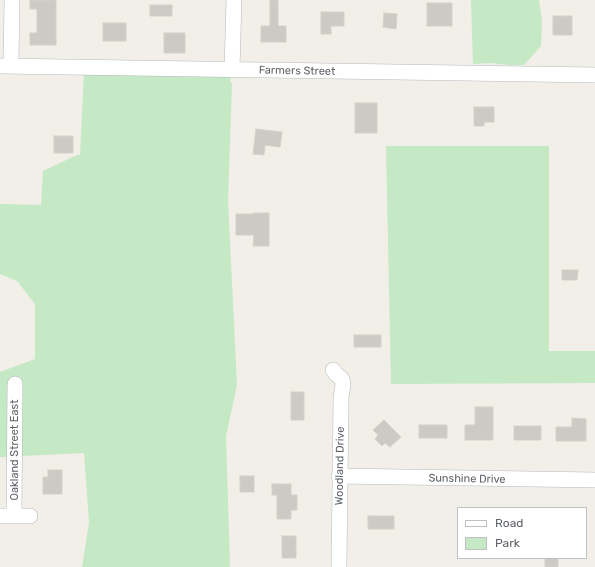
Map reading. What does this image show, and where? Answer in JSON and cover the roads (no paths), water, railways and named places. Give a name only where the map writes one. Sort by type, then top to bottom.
[{"type":"street","points":[[5,66],[12,0]]},
{"type":"street","points":[[232,70],[234,0]]},
{"type":"street","name":"Farmers Street","points":[[5,66],[595,75]]},
{"type":"street","name":"Woodland Drive","points":[[333,370],[342,379],[343,384],[341,398],[339,476],[339,567]]},
{"type":"street","name":"Oakland Street East","points":[[7,516],[15,384]]},
{"type":"street","name":"Sunshine Drive","points":[[339,476],[595,480]]},
{"type":"street","points":[[7,516],[30,516]]}]
